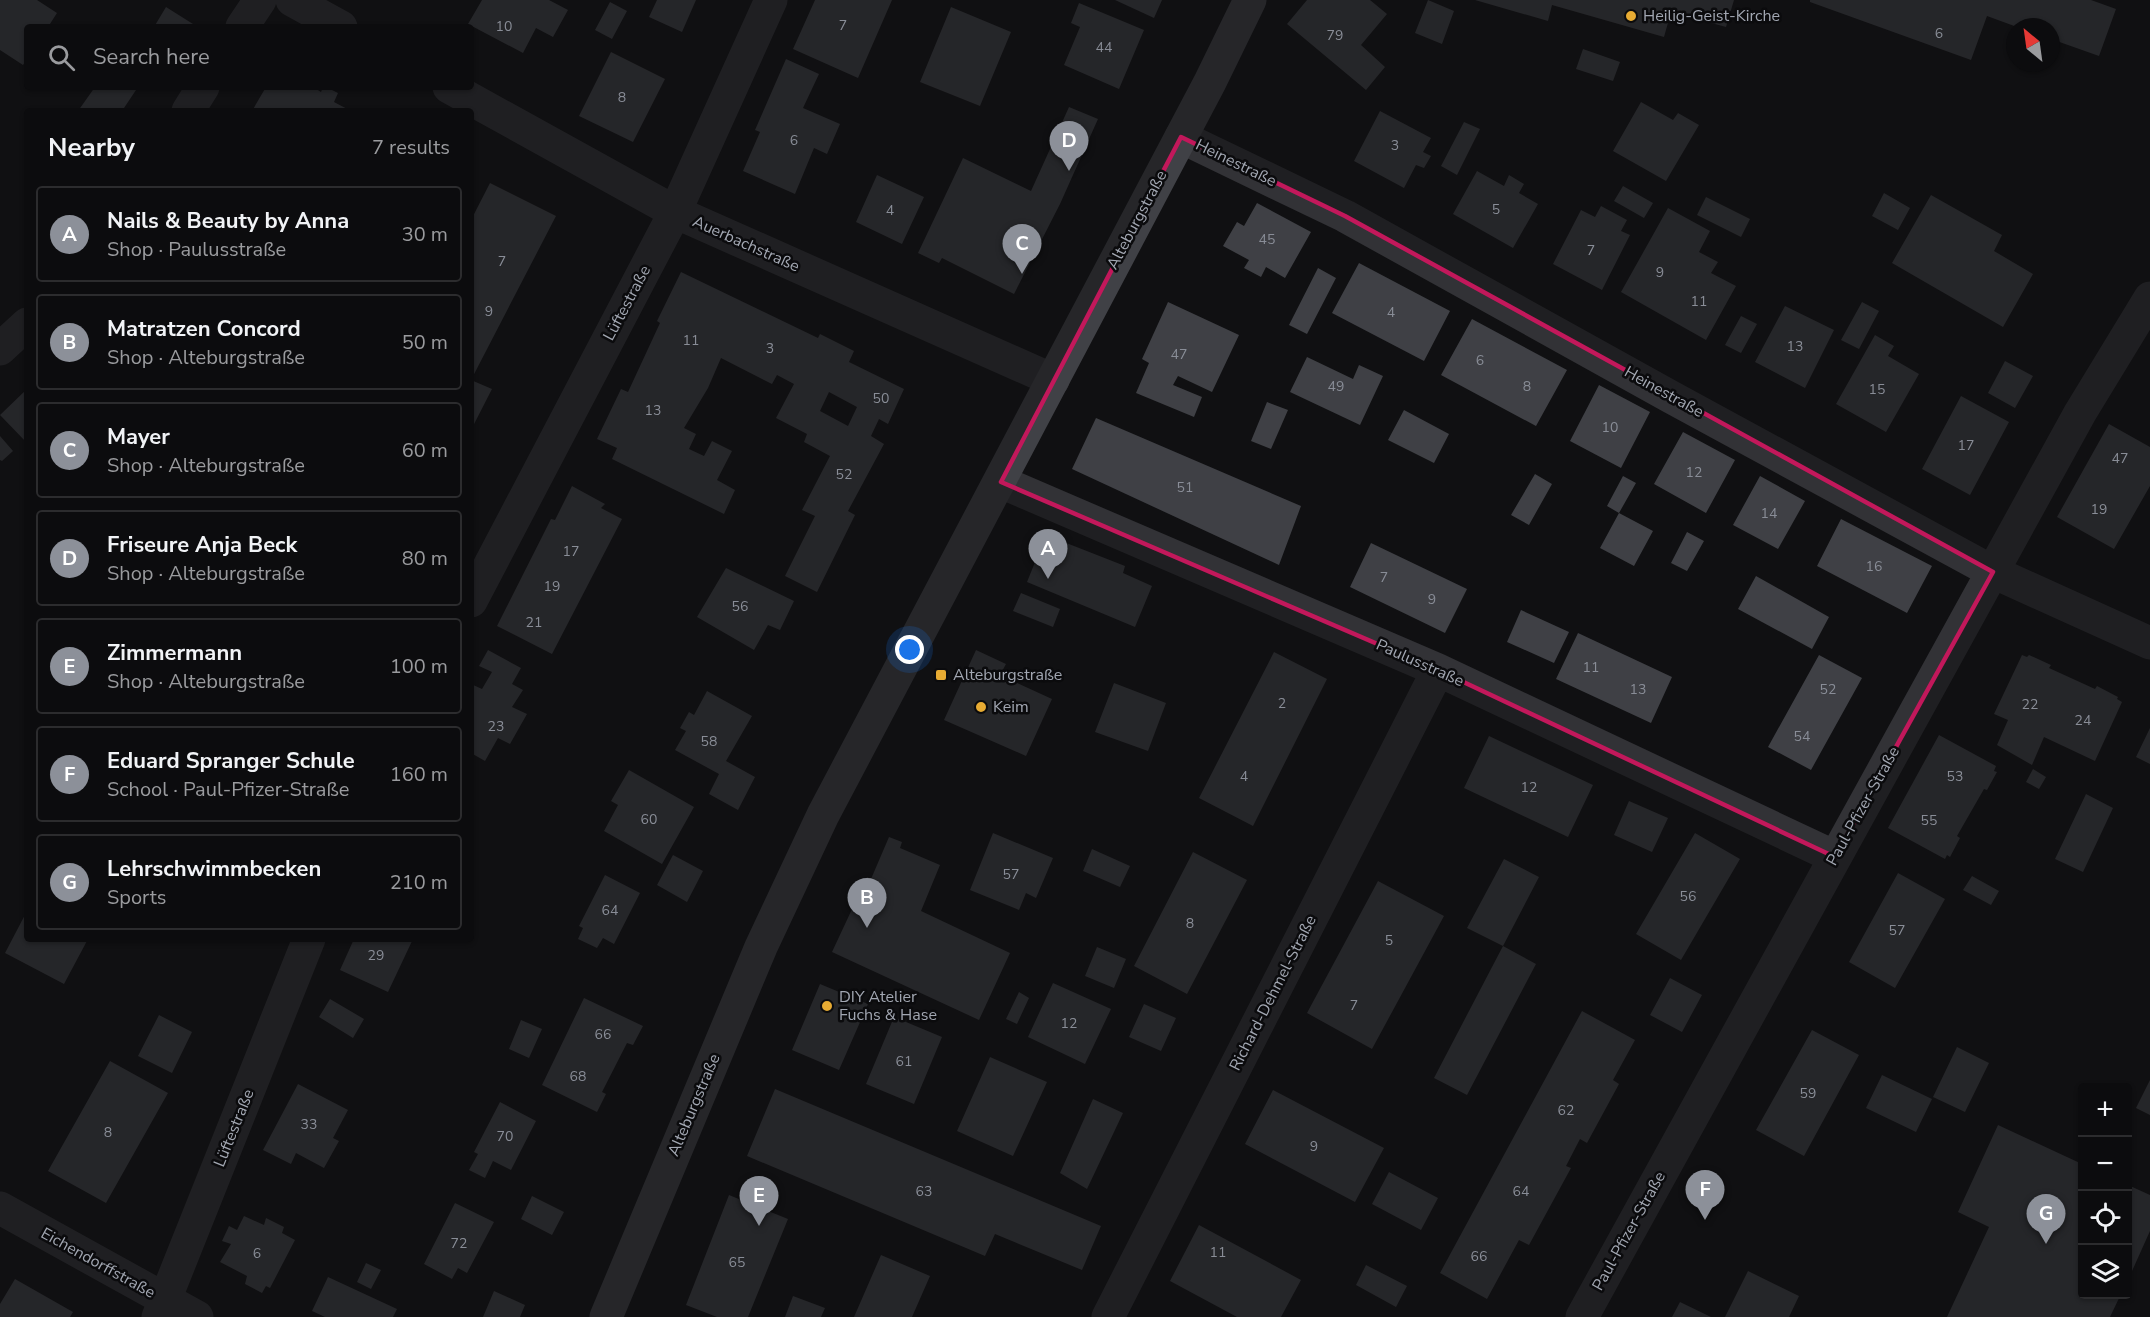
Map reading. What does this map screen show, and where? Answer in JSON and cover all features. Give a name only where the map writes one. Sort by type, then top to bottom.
[{"type":"main road","name":"Alteburgstraße","points":[[606,1317],[757,956],[823,815],[1210,82],[1250,0]]},
{"type":"street","points":[[244,24],[260,0]]},
{"type":"street","points":[[292,0],[336,24]]},
{"type":"street","name":"Lüftestraße","points":[[474,595],[675,212],[771,0]]},
{"type":"street","points":[[190,108],[201,90]]},
{"type":"street","name":"Auerbachstraße","points":[[454,90],[675,212],[1053,380]]},
{"type":"street","name":"Heinestraße","points":[[1180,137],[1345,216],[1671,397],[1994,572],[2150,642]]},
{"type":"street","name":"Paul-Pfizer-Straße","points":[[1582,1317],[2080,413],[2150,298]]},
{"type":"street","points":[[0,349],[24,327]]},
{"type":"street","name":"Paulusstraße","points":[[1000,482],[1438,670],[1835,857]]},
{"type":"street","name":"Richard-Dehmel-Straße","points":[[1108,1317],[1438,670]]},
{"type":"street","name":"Lüftestraße","points":[[161,1309],[308,942]]},
{"type":"street","name":"Eichendorffstraße","points":[[0,1208],[161,1309],[197,1317]]},
{"type":"highlighted area","points":[[1181,137],[1345,216],[1993,572],[1835,857],[1438,670],[1001,482]]},
{"type":"building","points":[[0,0],[37,0],[57,13],[50,24],[24,24],[23,65],[0,50]]},
{"type":"building","points":[[482,0],[549,0],[568,10],[553,37],[536,28],[523,53],[474,27],[474,24],[468,24]]},
{"type":"building","points":[[657,0],[696,0],[682,32],[649,17]]},
{"type":"building","points":[[815,0],[892,0],[858,78],[793,49]]},
{"type":"building","points":[[1115,0],[1162,0],[1154,18]]},
{"type":"building","points":[[1307,0],[1370,0],[1387,14],[1361,45],[1385,67],[1366,90],[1287,24]]},
{"type":"building","points":[[1428,0],[1454,11],[1442,44],[1415,33]]},
{"type":"building","name":"Heilig-Geist-Kirche","points":[[1475,0],[1734,0],[1726,27],[1671,12],[1664,37],[1552,5],[1548,21]]},
{"type":"building","points":[[1810,0],[2091,0],[2116,9],[2099,56],[2060,42],[2060,18],[2006,18],[2006,23],[1987,16],[1971,60],[1810,2]]},
{"type":"building","points":[[610,2],[627,11],[612,39],[595,30]]},
{"type":"building","points":[[1079,3],[1144,30],[1119,89],[1064,65],[1080,27],[1071,23]]},
{"type":"building","points":[[166,7],[193,24],[156,24]]},
{"type":"building","points":[[951,7],[1011,32],[980,106],[920,82]]},
{"type":"building","points":[[1583,49],[1620,62],[1613,81],[1576,69]]},
{"type":"building","points":[[611,52],[665,79],[633,142],[579,116]]},
{"type":"building","points":[[786,59],[819,74],[803,108],[840,124],[827,154],[814,148],[795,194],[743,171],[760,132],[755,130]]},
{"type":"building","points":[[93,90],[136,90],[124,108],[80,108]]},
{"type":"building","points":[[264,90],[318,90],[321,92],[322,90],[332,90],[338,93],[334,102],[345,108],[254,108]]},
{"type":"building","points":[[1641,102],[1673,120],[1678,113],[1699,125],[1666,181],[1613,151]]},
{"type":"building","points":[[1069,107],[1098,119],[1060,204],[1014,294],[942,258],[939,263],[918,253],[963,158],[1031,191]]},
{"type":"building","points":[[1380,111],[1431,138],[1423,152],[1431,156],[1424,168],[1416,165],[1404,188],[1354,161]]},
{"type":"building","points":[[1464,122],[1480,129],[1457,175],[1441,166]]},
{"type":"building","points":[[1477,171],[1504,186],[1509,175],[1524,184],[1519,193],[1538,204],[1513,248],[1453,214]]},
{"type":"building","points":[[877,175],[924,197],[902,244],[856,222]]},
{"type":"building","points":[[490,183],[556,216],[474,374],[474,214]]},
{"type":"building","points":[[1623,186],[1653,203],[1644,218],[1614,201]]},
{"type":"building","points":[[1884,193],[1910,208],[1898,230],[1872,216]]},
{"type":"building","points":[[1931,195],[2002,235],[1994,251],[2033,274],[2003,327],[1892,263]]},
{"type":"building","points":[[1706,197],[1750,219],[1741,237],[1697,215]]},
{"type":"building","points":[[1257,203],[1311,232],[1285,278],[1266,267],[1261,277],[1244,268],[1249,260],[1223,246],[1237,222],[1244,226]]},
{"type":"building","points":[[1601,206],[1627,220],[1621,231],[1630,235],[1602,290],[1553,264],[1581,210],[1595,217]]},
{"type":"building","points":[[1668,208],[1710,231],[1699,252],[1718,262],[1711,273],[1736,286],[1706,340],[1621,292]]},
{"type":"building","points":[[1359,263],[1450,311],[1424,361],[1332,313]]},
{"type":"building","points":[[1318,268],[1336,278],[1307,334],[1289,325]]},
{"type":"building","points":[[681,272],[818,338],[820,334],[854,351],[849,362],[904,389],[888,424],[879,419],[871,436],[884,444],[848,511],[855,515],[817,592],[785,576],[815,516],[802,510],[830,456],[804,442],[807,434],[776,418],[794,384],[777,375],[772,384],[721,358],[708,388],[684,428],[696,434],[689,449],[704,456],[712,441],[732,451],[717,480],[735,490],[724,514],[612,459],[617,448],[597,439],[621,389],[628,392],[660,323],[657,321]],"holes":[[[829,392],[857,407],[848,426],[820,411]]]},
{"type":"building","points":[[1168,302],[1239,335],[1212,392],[1178,376],[1173,385],[1202,397],[1194,417],[1136,393],[1149,363],[1142,359]]},
{"type":"building","points":[[1862,302],[1879,311],[1859,349],[1841,340]]},
{"type":"building","points":[[1785,306],[1834,330],[1805,388],[1755,362]]},
{"type":"building","points":[[1741,316],[1757,324],[1741,353],[1725,345]]},
{"type":"building","points":[[1472,319],[1567,370],[1536,426],[1441,375]]},
{"type":"building","points":[[1875,335],[1894,346],[1888,356],[1919,374],[1886,432],[1836,404]]},
{"type":"building","points":[[1307,357],[1353,379],[1359,365],[1383,376],[1360,425],[1290,392]]},
{"type":"building","points":[[2005,361],[2033,376],[2015,408],[1988,393]]},
{"type":"building","points":[[474,381],[492,389],[474,424]]},
{"type":"building","points":[[1599,385],[1650,412],[1621,468],[1570,441]]},
{"type":"building","points":[[24,392],[24,440],[0,415]]},
{"type":"building","points":[[1961,396],[2009,422],[1970,495],[1922,469]]},
{"type":"building","points":[[1267,402],[1288,410],[1271,449],[1251,441]]},
{"type":"building","points":[[1404,410],[1449,434],[1434,463],[1388,440]]},
{"type":"building","points":[[1096,418],[1301,506],[1279,565],[1072,469]]},
{"type":"building","points":[[2109,424],[2150,447],[2150,486],[2114,549],[2057,517]]},
{"type":"building","points":[[1683,432],[1735,460],[1706,513],[1654,484]]},
{"type":"building","points":[[0,436],[13,451],[2,461],[0,460]]},
{"type":"building","points":[[1535,474],[1552,484],[1529,525],[1511,515]]},
{"type":"building","points":[[1623,476],[1636,483],[1619,513],[1607,506]]},
{"type":"building","points":[[1760,476],[1805,501],[1778,549],[1733,525]]},
{"type":"building","points":[[572,486],[605,504],[601,508],[622,519],[552,654],[497,626],[551,519],[555,520]]},
{"type":"building","points":[[1619,513],[1653,531],[1634,566],[1600,548]]},
{"type":"building","points":[[1841,519],[1932,566],[1907,613],[1817,566]]},
{"type":"building","points":[[1687,532],[1704,541],[1687,571],[1671,563]]},
{"type":"building","points":[[1046,535],[1125,566],[1123,573],[1152,586],[1135,627],[1027,582]]},
{"type":"building","points":[[1371,543],[1467,589],[1445,633],[1350,587]]},
{"type":"building","points":[[726,568],[794,601],[780,630],[768,625],[754,650],[697,617]]},
{"type":"building","points":[[1756,576],[1829,617],[1812,649],[1738,609]]},
{"type":"building","points":[[1021,593],[1060,609],[1053,627],[1013,611]]},
{"type":"building","points":[[1521,610],[1569,632],[1554,663],[1507,642]]},
{"type":"building","points":[[1578,633],[1672,677],[1651,723],[1556,679]]},
{"type":"building","points":[[488,650],[521,668],[512,684],[523,690],[512,707],[527,714],[510,744],[498,738],[485,761],[474,755],[474,685],[482,689],[492,672],[479,666]]},
{"type":"building","points":[[976,650],[1006,664],[1000,675],[1052,699],[1026,756],[944,720]]},
{"type":"building","points":[[1274,652],[1327,679],[1253,826],[1199,798]]},
{"type":"building","points":[[1819,655],[1862,678],[1811,770],[1768,747]]},
{"type":"building","points":[[2022,655],[2027,657],[2029,655],[2051,665],[2049,668],[2095,689],[2097,686],[2118,697],[2117,699],[2122,702],[2095,761],[2044,737],[2032,765],[1997,745],[2008,720],[1994,714]]},
{"type":"building","points":[[1114,683],[1166,703],[1148,751],[1095,732]]},
{"type":"building","points":[[707,691],[752,716],[726,761],[755,777],[738,810],[709,794],[719,774],[675,750],[686,731],[680,728],[689,712],[694,715]]},
{"type":"building","points":[[2150,728],[2150,764],[2136,757]]},
{"type":"building","points":[[1939,735],[1996,766],[1994,771],[1997,772],[1987,790],[1984,789],[1957,836],[1960,838],[1950,857],[1947,855],[1945,859],[1888,828]]},
{"type":"building","points":[[1489,736],[1593,785],[1568,837],[1464,788]]},
{"type":"building","points":[[2033,769],[2046,777],[2039,789],[2026,782]]},
{"type":"building","points":[[629,770],[694,807],[662,864],[604,831],[618,805],[611,801]]},
{"type":"building","points":[[2086,794],[2113,808],[2083,872],[2055,859]]},
{"type":"building","points":[[1629,801],[1668,818],[1652,852],[1614,835]]},
{"type":"building","points":[[993,833],[1053,858],[1036,898],[1026,893],[1019,910],[970,890]]},
{"type":"building","points":[[1695,833],[1740,859],[1681,960],[1636,934]]},
{"type":"building","points":[[889,837],[902,842],[900,848],[940,865],[921,911],[1010,953],[979,1020],[832,952],[867,877],[871,879]]},
{"type":"building","points":[[1092,849],[1130,866],[1120,887],[1083,871]]},
{"type":"building","points":[[1193,852],[1247,880],[1187,994],[1134,966]]},
{"type":"building","points":[[673,855],[703,871],[687,902],[657,885]]},
{"type":"building","points":[[1504,859],[1539,877],[1503,946],[1467,928]]},
{"type":"building","points":[[1898,873],[1945,899],[1895,988],[1849,962]]},
{"type":"building","points":[[605,875],[640,893],[614,944],[603,938],[597,948],[578,939],[583,928],[579,926]]},
{"type":"building","points":[[1972,876],[1999,891],[1991,905],[1963,890]]},
{"type":"building","points":[[1378,881],[1444,916],[1372,1049],[1307,1013]]},
{"type":"building","points":[[24,917],[24,942],[86,942],[64,984],[5,953]]},
{"type":"building","points":[[353,942],[412,942],[388,992],[340,970]]},
{"type":"building","points":[[1503,946],[1536,964],[1467,1095],[1434,1078]]},
{"type":"building","points":[[1097,947],[1126,959],[1114,988],[1085,976]]},
{"type":"building","points":[[1670,978],[1702,995],[1682,1032],[1650,1015]]},
{"type":"building","points":[[1053,983],[1111,1009],[1085,1064],[1028,1037]]},
{"type":"building","points":[[820,984],[868,1004],[839,1070],[792,1050]]},
{"type":"building","points":[[1019,992],[1029,998],[1017,1024],[1006,1019]]},
{"type":"building","points":[[584,998],[643,1026],[633,1045],[627,1043],[602,1092],[606,1094],[597,1112],[542,1085]]},
{"type":"building","points":[[330,999],[364,1019],[353,1038],[319,1017]]},
{"type":"building","points":[[1144,1004],[1176,1018],[1161,1051],[1129,1037]]},
{"type":"building","points":[[1582,1011],[1635,1040],[1613,1080],[1619,1084],[1587,1143],[1580,1139],[1566,1166],[1571,1168],[1529,1245],[1519,1240],[1487,1299],[1440,1273]]},
{"type":"building","points":[[159,1015],[192,1032],[172,1073],[138,1056]]},
{"type":"building","points":[[894,1017],[942,1037],[914,1104],[866,1084]]},
{"type":"building","points":[[521,1020],[542,1029],[529,1058],[509,1049]]},
{"type":"building","points":[[1812,1030],[1859,1055],[1804,1156],[1756,1130]]},
{"type":"building","points":[[1957,1047],[1989,1063],[1965,1112],[1933,1097]]},
{"type":"building","points":[[990,1057],[1047,1082],[1013,1156],[957,1131]]},
{"type":"building","points":[[110,1061],[168,1093],[106,1203],[48,1171]]},
{"type":"building","points":[[1882,1075],[1932,1099],[1916,1132],[1866,1108]]},
{"type":"building","points":[[2150,1080],[2150,1115],[2136,1108]]},
{"type":"building","points":[[298,1084],[348,1110],[333,1138],[339,1141],[324,1168],[296,1153],[291,1164],[263,1150]]},
{"type":"building","points":[[775,1089],[1101,1226],[1082,1270],[995,1234],[985,1256],[747,1156]]},
{"type":"building","points":[[1273,1090],[1384,1148],[1355,1202],[1245,1144]]},
{"type":"building","points":[[1093,1099],[1123,1113],[1087,1189],[1060,1173]]},
{"type":"building","points":[[500,1102],[536,1121],[511,1170],[493,1161],[485,1178],[469,1170],[478,1154],[474,1152]]},
{"type":"building","points":[[1998,1125],[2078,1162],[2078,1299],[2119,1299],[2110,1317],[1947,1317],[1989,1227],[1958,1212]]},
{"type":"building","points":[[1389,1172],[1438,1198],[1421,1230],[1372,1204]]},
{"type":"building","points":[[2132,1187],[2150,1195],[2150,1231],[2132,1271]]},
{"type":"building","points":[[729,1195],[788,1219],[748,1317],[717,1317],[686,1305]]},
{"type":"building","points":[[532,1196],[564,1212],[552,1235],[521,1219]]},
{"type":"building","points":[[455,1203],[494,1222],[467,1273],[458,1268],[452,1279],[424,1264]]},
{"type":"building","points":[[244,1216],[264,1225],[266,1218],[284,1227],[282,1233],[295,1240],[270,1288],[266,1286],[262,1293],[245,1284],[247,1276],[220,1262],[231,1244],[222,1241],[229,1226],[237,1230]]},
{"type":"building","points":[[1199,1225],[1301,1280],[1281,1317],[1237,1317],[1170,1281]]},
{"type":"building","points":[[881,1255],[930,1276],[912,1317],[854,1317]]},
{"type":"building","points":[[366,1263],[381,1270],[371,1289],[357,1282]]},
{"type":"building","points":[[1366,1265],[1407,1286],[1396,1307],[1356,1285]]},
{"type":"building","points":[[1748,1271],[1799,1296],[1789,1317],[1725,1317]]},
{"type":"building","points":[[328,1277],[397,1309],[393,1317],[325,1317],[312,1311]]},
{"type":"building","points":[[15,1279],[73,1312],[70,1317],[0,1317],[0,1304]]},
{"type":"building","points":[[494,1291],[525,1305],[520,1317],[483,1317]]},
{"type":"building","points":[[793,1296],[825,1308],[821,1317],[785,1317]]},
{"type":"building","points":[[1680,1302],[1711,1317],[1672,1317]]},
{"type":"place","name":"Heilig-Geist-Kirche","points":[[1631,16]]},
{"type":"place","name":"Friseure Anja Beck","points":[[1069,171]]},
{"type":"place","name":"Mayer","points":[[1022,274]]},
{"type":"place","name":"Nails & Beauty by Anna","points":[[1048,579]]},
{"type":"place","name":"Alteburgstraße","points":[[941,675]]},
{"type":"place","name":"Keim","points":[[981,707]]},
{"type":"place","name":"Matratzen Concord","points":[[867,928]]},
{"type":"place","name":"DIY Atelier Fuchs & Hase","points":[[827,1006]]},
{"type":"place","name":"Eduard Spranger Schule","points":[[1705,1220]]},
{"type":"place","name":"Zimmermann","points":[[759,1226]]},
{"type":"place","name":"Lehrschwimmbecken","points":[[2046,1244]]}]
